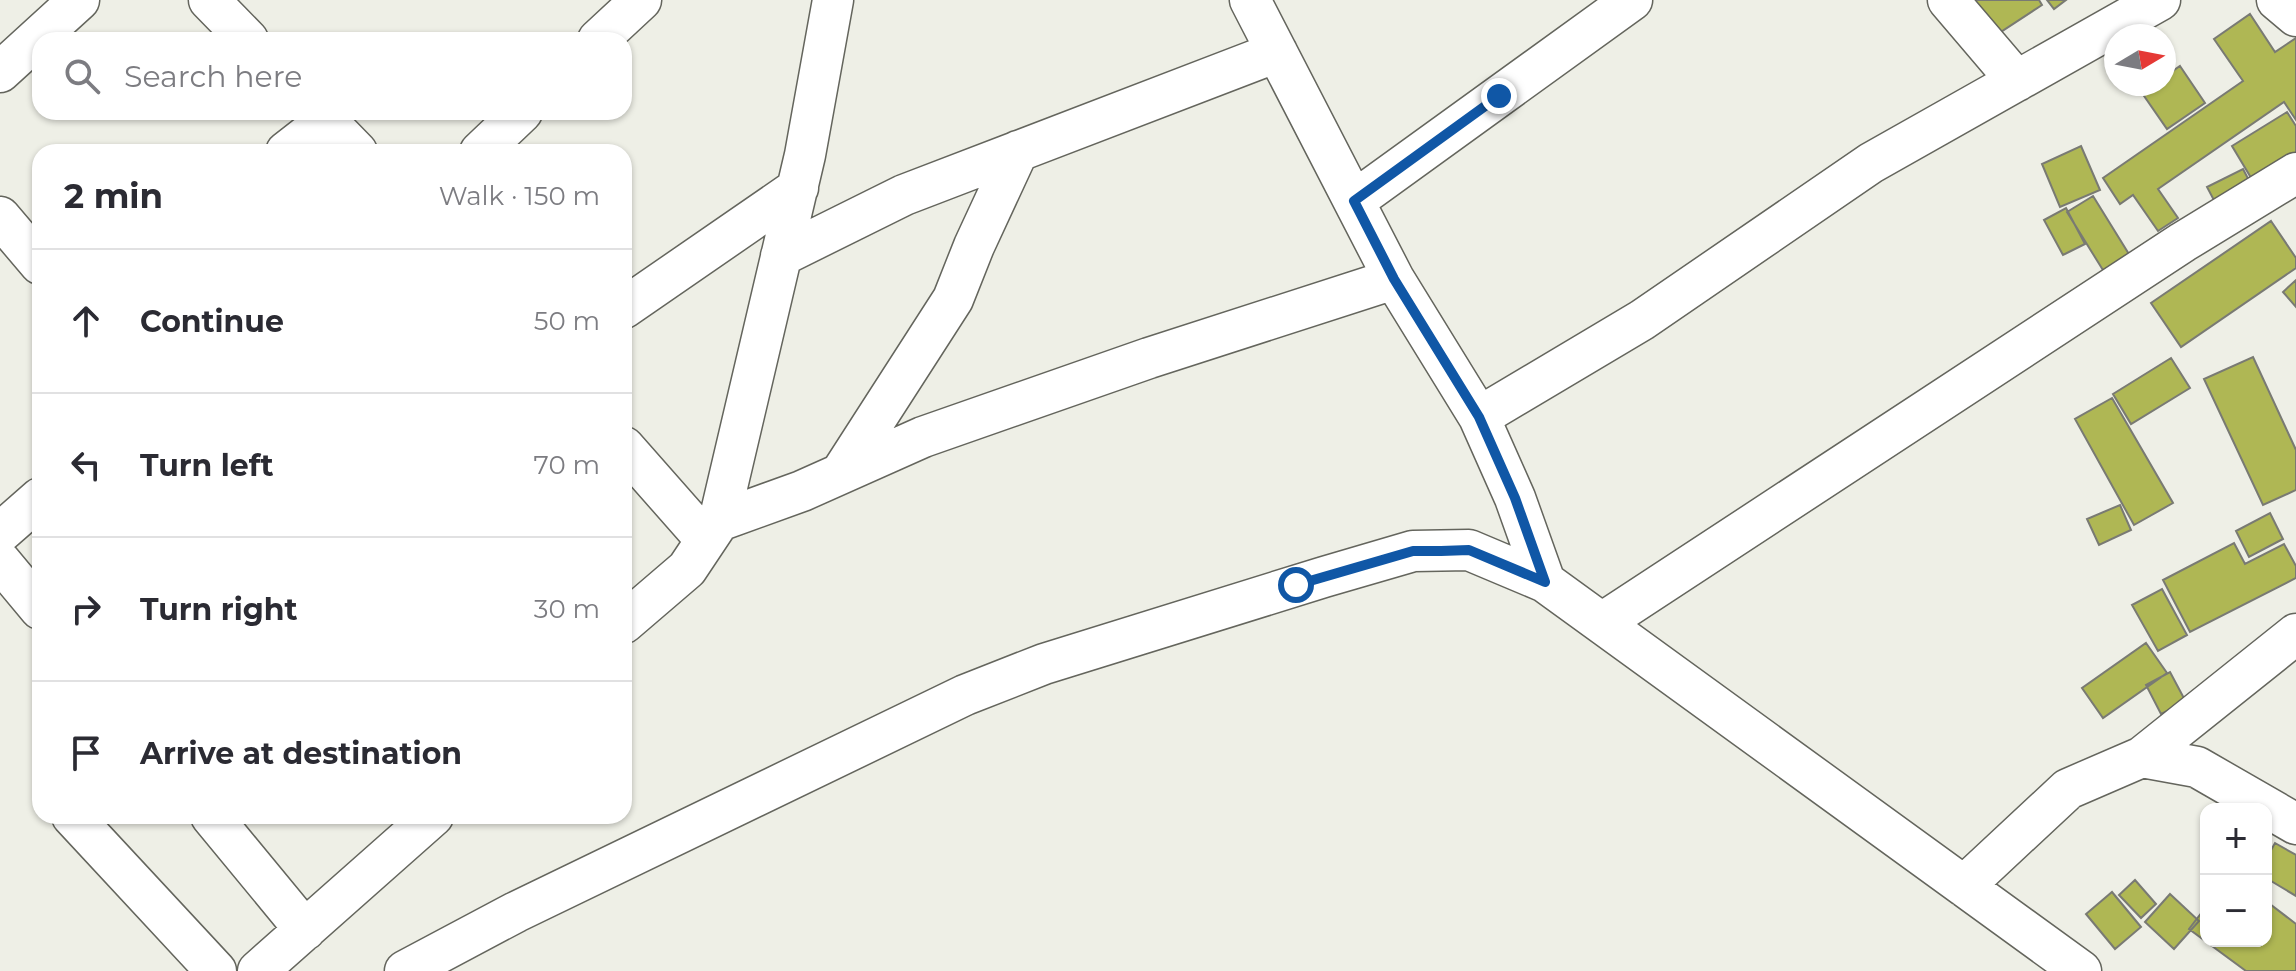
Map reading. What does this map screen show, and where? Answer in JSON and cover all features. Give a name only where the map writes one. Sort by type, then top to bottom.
[{"type":"street","points":[[44,32],[79,0]]},
{"type":"street","points":[[209,0],[240,32]]},
{"type":"street","points":[[607,32],[641,0]]},
{"type":"street","points":[[632,616],[687,569],[712,530],[798,188],[833,0]]},
{"type":"street","points":[[1250,0],[1394,279],[1479,417],[1515,498],[1545,582]]},
{"type":"street","points":[[1354,201],[1632,0]]},
{"type":"street","points":[[1948,0],[2017,81]]},
{"type":"street","points":[[1479,417],[1642,320],[1871,163],[2160,0]]},
{"type":"street","points":[[2277,0],[2296,16]]},
{"type":"street","points":[[0,72],[32,43]]},
{"type":"street","points":[[781,256],[904,195],[1277,52]]},
{"type":"street","points":[[294,144],[318,120]]},
{"type":"street","points":[[326,120],[349,144]]},
{"type":"street","points":[[488,144],[514,120]]},
{"type":"street","points":[[841,473],[953,299],[1018,151]]},
{"type":"street","points":[[1602,623],[2183,242],[2296,173]]},
{"type":"street","points":[[632,302],[798,188]]},
{"type":"street","points":[[1,221],[32,255]]},
{"type":"street","points":[[712,530],[938,431],[1149,358],[1394,279]]},
{"type":"street","points":[[632,455],[712,530]]},
{"type":"street","points":[[0,533],[32,505]]},
{"type":"street","points":[[405,971],[516,912],[965,695],[1044,664],[1413,551],[1469,550],[1545,582],[2081,971]]},
{"type":"street","points":[[0,561],[32,599]]},
{"type":"street","points":[[1964,886],[2068,789],[2142,757],[2296,634]]},
{"type":"street","points":[[2142,757],[2197,767],[2296,824]]},
{"type":"street","points":[[79,824],[216,971]]},
{"type":"street","points":[[218,824],[305,930]]},
{"type":"street","points":[[258,971],[424,824]]},
{"type":"building","points":[[1964,0],[2039,0],[2042,5],[1990,39]]},
{"type":"building","points":[[2047,0],[2066,0],[2054,9]]},
{"type":"building","points":[[2250,14],[2275,52],[2296,38],[2296,120],[2284,102],[2158,189],[2178,218],[2158,231],[2133,195],[2120,204],[2103,178],[2243,81],[2214,39]]},
{"type":"building","points":[[2180,66],[2205,103],[2167,129],[2144,96],[2176,96],[2176,69]]},
{"type":"building","points":[[2287,112],[2296,126],[2296,154],[2253,181],[2232,146]]},
{"type":"building","points":[[2081,146],[2100,190],[2060,207],[2042,164]]},
{"type":"building","points":[[2243,169],[2253,188],[2217,206],[2207,187]]},
{"type":"building","points":[[2093,196],[2132,259],[2106,275],[2067,212]]},
{"type":"building","points":[[2066,208],[2085,244],[2063,255],[2044,220]]},
{"type":"building","points":[[2271,221],[2296,258],[2296,268],[2181,347],[2151,303]]},
{"type":"building","points":[[2296,280],[2296,307],[2283,292]]},
{"type":"building","points":[[2253,357],[2296,450],[2296,490],[2263,505],[2204,379]]},
{"type":"building","points":[[2171,358],[2190,388],[2131,424],[2113,394]]},
{"type":"building","points":[[2112,398],[2173,503],[2134,525],[2075,419]]},
{"type":"building","points":[[2120,505],[2131,530],[2099,545],[2087,519]]},
{"type":"building","points":[[2270,513],[2283,539],[2249,557],[2236,531]]},
{"type":"building","points":[[2234,543],[2245,564],[2284,544],[2296,566],[2296,578],[2190,632],[2163,580]]},
{"type":"building","points":[[2162,589],[2187,635],[2158,651],[2132,605]]},
{"type":"building","points":[[2146,643],[2167,673],[2103,718],[2082,688]]},
{"type":"building","points":[[2170,672],[2186,702],[2161,714],[2146,685]]},
{"type":"building","points":[[2275,843],[2296,855],[2296,896],[2272,882],[2272,848]]},
{"type":"building","points":[[2135,880],[2156,904],[2141,918],[2119,895]]},
{"type":"building","points":[[2112,892],[2141,927],[2115,949],[2086,914]]},
{"type":"building","points":[[2170,894],[2199,921],[2174,949],[2145,922]]},
{"type":"building","points":[[2272,906],[2296,924],[2296,971],[2246,971],[2213,947],[2272,947]]},
{"type":"building","points":[[2200,915],[2200,937],[2189,929]]},
{"type":"route","points":[[1296,585],[1413,551],[1469,550],[1545,582],[1515,498],[1479,417],[1394,279],[1354,201],[1499,96]]}]
